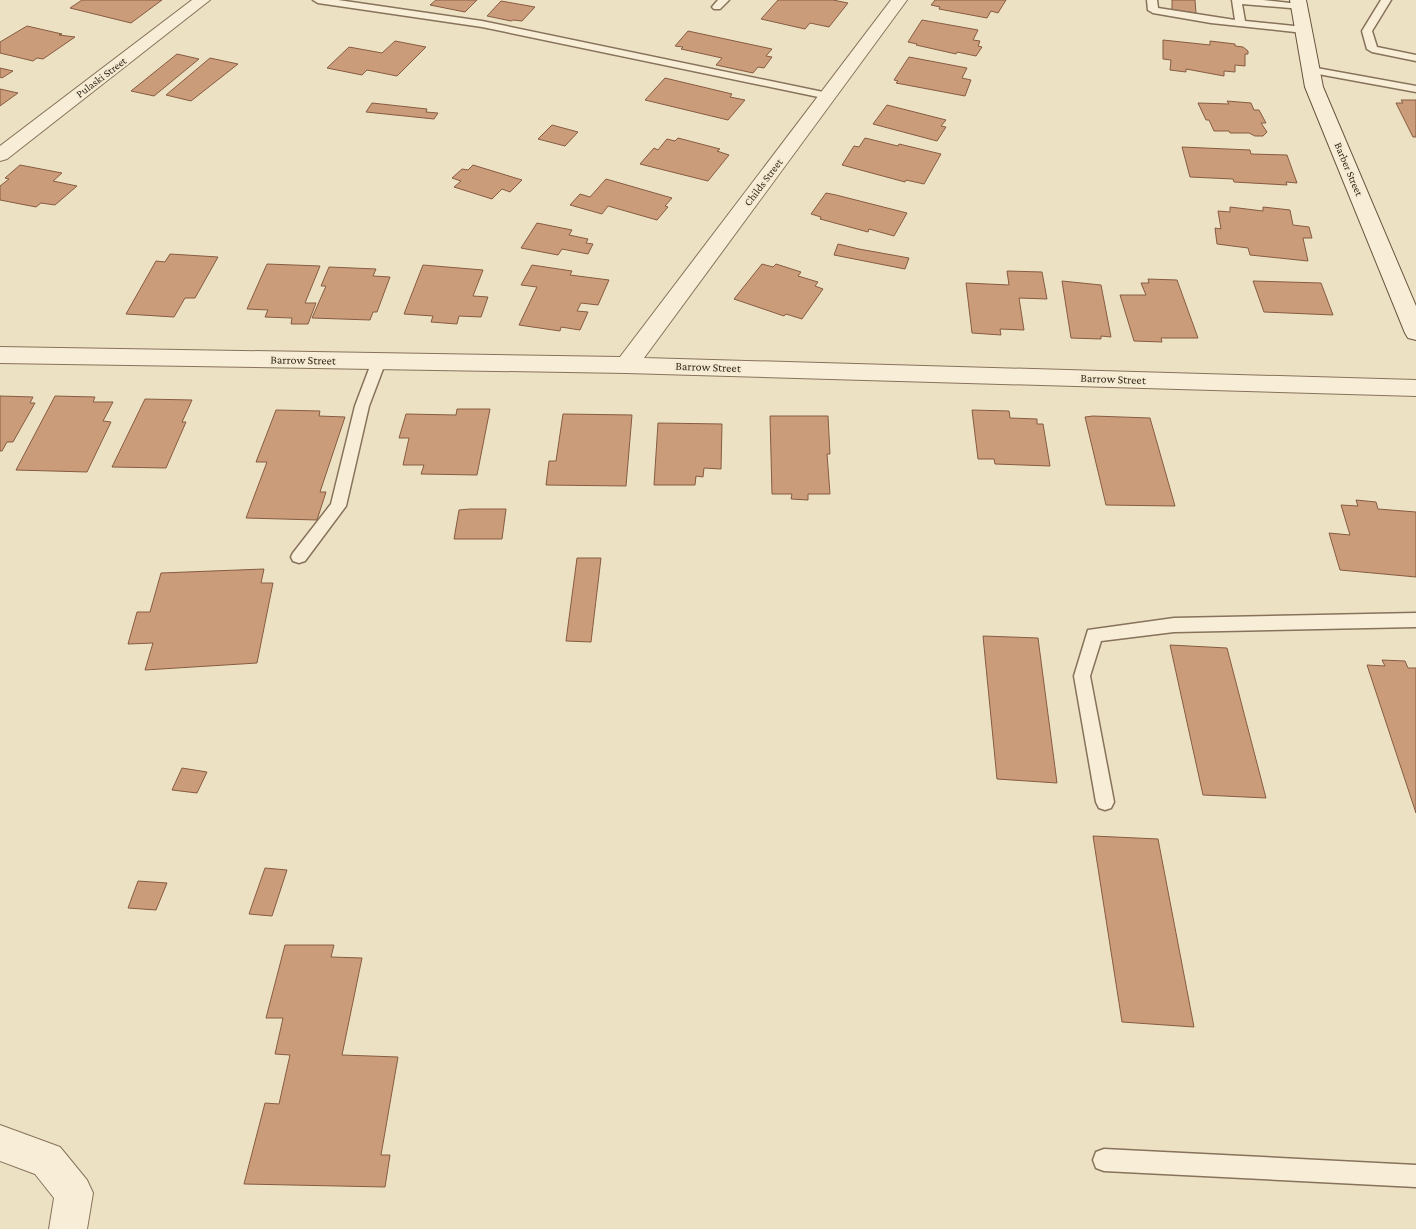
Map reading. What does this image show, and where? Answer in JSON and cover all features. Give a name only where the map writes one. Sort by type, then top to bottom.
[{"type":"street","name":"Pulaski Street","points":[[0,155],[202,0]]},
{"type":"street","name":"Childs Street","points":[[626,365],[899,0]]},
{"type":"street","name":"Barber Street","points":[[1299,3],[1314,87],[1416,333]]},
{"type":"street","name":"Barrow Street","points":[[0,355],[626,365],[1416,388]]},
{"type":"street","points":[[0,1143],[46,1160],[74,1193],[68,1229]]},
{"type":"lane","points":[[318,0],[482,24],[828,96]]},
{"type":"lane","points":[[1152,0],[1153,10],[1304,30]]},
{"type":"lane","points":[[1233,0],[1299,3]]},
{"type":"lane","points":[[1237,0],[1240,23]]},
{"type":"lane","points":[[1386,0],[1367,31],[1372,49],[1416,58]]},
{"type":"lane","points":[[1311,70],[1416,89]]},
{"type":"lane","points":[[299,557],[338,506],[362,406],[379,361]]},
{"type":"lane","points":[[1105,802],[1082,676],[1094,635],[1174,624],[1416,620]]},
{"type":"lane","points":[[1104,1160],[1416,1176]]},
{"type":"building","points":[[82,0],[162,0],[131,23],[70,8]]},
{"type":"building","points":[[436,0],[477,0],[465,12],[430,5]]},
{"type":"building","points":[[778,0],[833,0],[848,3],[829,27],[810,23],[805,29],[761,19]]},
{"type":"building","points":[[935,0],[1006,0],[998,13],[991,11],[987,18],[939,9],[940,7],[931,5]]},
{"type":"building","points":[[1172,0],[1195,0],[1196,13],[1172,10]]},
{"type":"building","points":[[501,1],[535,7],[522,21],[511,21],[487,16]]},
{"type":"building","points":[[922,20],[978,30],[973,40],[980,41],[978,46],[982,47],[976,56],[957,52],[956,54],[908,42]]},
{"type":"building","points":[[27,26],[62,34],[59,35],[75,37],[43,59],[37,58],[33,61],[0,53],[0,42]]},
{"type":"building","points":[[688,31],[772,49],[766,56],[772,57],[764,68],[758,67],[753,73],[716,65],[722,58],[675,46]]},
{"type":"building","points":[[1163,40],[1210,45],[1210,41],[1235,44],[1235,46],[1243,47],[1248,51],[1248,54],[1245,54],[1245,66],[1235,65],[1235,72],[1224,71],[1224,76],[1186,69],[1186,72],[1170,70],[1171,60],[1163,59]]},
{"type":"building","points":[[395,41],[426,47],[397,76],[367,70],[362,75],[327,68],[349,47],[382,53]]},
{"type":"building","points":[[177,54],[199,59],[154,96],[131,91]]},
{"type":"building","points":[[909,57],[967,68],[962,78],[971,80],[965,96],[896,83],[898,81],[894,80]]},
{"type":"building","points":[[210,58],[238,64],[191,101],[166,95]]},
{"type":"building","points":[[0,68],[13,71],[2,78],[0,77]]},
{"type":"building","points":[[665,78],[732,94],[730,97],[745,100],[728,120],[645,100]]},
{"type":"building","points":[[0,89],[18,93],[0,106]]},
{"type":"building","points":[[1401,100],[1416,100],[1416,137],[1413,137],[1396,103],[1403,103]]},
{"type":"building","points":[[1227,101],[1251,103],[1254,110],[1259,110],[1266,123],[1261,123],[1267,132],[1263,136],[1255,136],[1249,133],[1214,131],[1198,103],[1229,104]]},
{"type":"building","points":[[372,103],[427,109],[426,112],[438,113],[434,119],[366,112]]},
{"type":"building","points":[[887,105],[946,120],[941,126],[946,127],[937,141],[873,124]]},
{"type":"building","points":[[552,125],[578,132],[565,146],[538,139]]},
{"type":"building","points":[[678,138],[720,149],[717,151],[729,155],[708,181],[640,164],[654,148],[658,150],[667,139],[675,141]]},
{"type":"building","points":[[865,138],[941,154],[924,184],[906,180],[905,182],[842,165],[854,146],[859,147]]},
{"type":"building","points":[[1182,147],[1250,150],[1251,154],[1287,155],[1297,183],[1286,182],[1287,185],[1234,182],[1233,179],[1190,177]]},
{"type":"building","points":[[20,165],[62,173],[53,181],[77,186],[55,205],[41,203],[36,207],[0,200],[0,186],[9,179],[5,178]]},
{"type":"building","points":[[473,165],[522,180],[510,192],[502,189],[492,199],[454,187],[461,181],[452,178],[462,169],[468,170]]},
{"type":"building","points":[[606,179],[672,198],[665,206],[668,207],[657,220],[608,206],[602,214],[570,205],[580,194],[590,197]]},
{"type":"building","points":[[826,193],[907,213],[894,236],[869,229],[868,232],[820,219],[821,217],[811,214]]},
{"type":"building","points":[[1230,207],[1263,211],[1263,207],[1290,210],[1293,225],[1309,227],[1312,238],[1303,238],[1308,261],[1250,255],[1248,248],[1217,244],[1215,228],[1221,229],[1218,211],[1230,212]]},
{"type":"building","points":[[537,223],[572,230],[569,235],[588,239],[586,243],[593,244],[588,254],[562,249],[558,255],[521,248]]},
{"type":"building","points":[[838,244],[909,258],[905,269],[834,255]]},
{"type":"building","points":[[170,254],[218,257],[195,298],[185,298],[174,317],[126,314],[156,261],[165,262]]},
{"type":"building","points":[[267,264],[320,266],[305,303],[316,303],[308,324],[291,324],[292,318],[265,317],[268,310],[247,309]]},
{"type":"building","points":[[762,264],[773,267],[776,264],[801,272],[798,276],[818,282],[815,286],[823,289],[802,319],[786,314],[784,316],[734,299]]},
{"type":"building","points":[[423,265],[483,270],[473,296],[488,297],[481,317],[459,316],[457,324],[431,322],[433,316],[404,314]]},
{"type":"building","points":[[532,265],[572,271],[570,275],[609,280],[598,305],[581,303],[577,311],[588,312],[580,330],[561,327],[560,331],[519,325],[537,287],[521,285]]},
{"type":"building","points":[[329,267],[376,269],[373,276],[390,277],[377,312],[373,312],[370,320],[312,318],[326,286],[321,286]]},
{"type":"building","points":[[1007,271],[1042,272],[1047,299],[1019,298],[1024,330],[1000,329],[1001,335],[972,333],[966,283],[1009,285]]},
{"type":"building","points":[[1148,279],[1177,280],[1198,338],[1161,338],[1162,342],[1134,341],[1120,295],[1146,295],[1141,283],[1149,283]]},
{"type":"building","points":[[1062,281],[1101,285],[1111,337],[1101,336],[1101,339],[1071,338]]},
{"type":"building","points":[[1253,281],[1321,283],[1333,315],[1264,312]]},
{"type":"building","points":[[0,396],[33,397],[30,403],[35,403],[13,442],[7,442],[2,451],[0,451]]},
{"type":"building","points":[[55,396],[95,397],[93,402],[113,402],[103,421],[111,422],[87,472],[16,470]]},
{"type":"building","points":[[145,399],[192,400],[182,422],[186,422],[166,468],[112,467]]},
{"type":"building","points":[[457,409],[490,409],[477,475],[421,474],[424,465],[403,465],[409,438],[399,438],[406,414],[456,415]]},
{"type":"building","points":[[276,410],[320,411],[319,416],[345,417],[320,492],[326,492],[317,520],[246,518],[267,462],[256,462]]},
{"type":"building","points":[[972,410],[1009,411],[1010,418],[1037,419],[1037,424],[1043,424],[1050,466],[995,464],[994,459],[978,459]]},
{"type":"building","points":[[563,414],[632,415],[626,486],[546,485],[549,461],[556,461]]},
{"type":"building","points":[[770,416],[828,416],[830,454],[827,454],[830,494],[808,494],[808,500],[791,499],[792,494],[772,494]]},
{"type":"building","points":[[1085,417],[1150,418],[1175,506],[1106,505]]},
{"type":"building","points":[[658,423],[722,424],[721,469],[704,468],[703,477],[696,476],[695,485],[654,485]]},
{"type":"building","points":[[1356,500],[1376,502],[1378,509],[1416,512],[1416,577],[1340,570],[1329,533],[1350,535],[1341,505],[1358,506]]},
{"type":"building","points":[[506,509],[502,539],[454,539],[459,510]]},
{"type":"building","points":[[577,558],[601,558],[591,642],[566,641]]},
{"type":"building","points":[[264,569],[261,583],[273,583],[257,663],[145,670],[153,643],[128,644],[137,612],[150,612],[161,573]]},
{"type":"building","points":[[983,636],[1038,638],[1057,783],[997,779]]},
{"type":"building","points":[[1170,645],[1227,648],[1266,798],[1203,795]]},
{"type":"building","points":[[1382,660],[1405,661],[1408,668],[1416,668],[1416,813],[1367,665],[1385,666]]},
{"type":"building","points":[[182,768],[207,772],[197,793],[172,790]]},
{"type":"building","points":[[1093,836],[1158,839],[1194,1027],[1122,1022]]},
{"type":"building","points":[[265,868],[287,870],[272,916],[249,914]]},
{"type":"building","points":[[138,881],[167,883],[156,910],[128,908]]},
{"type":"building","points":[[285,945],[334,945],[331,957],[362,958],[342,1055],[398,1057],[381,1155],[390,1155],[385,1187],[244,1184],[265,1103],[279,1104],[290,1055],[275,1054],[283,1018],[266,1018]]}]
